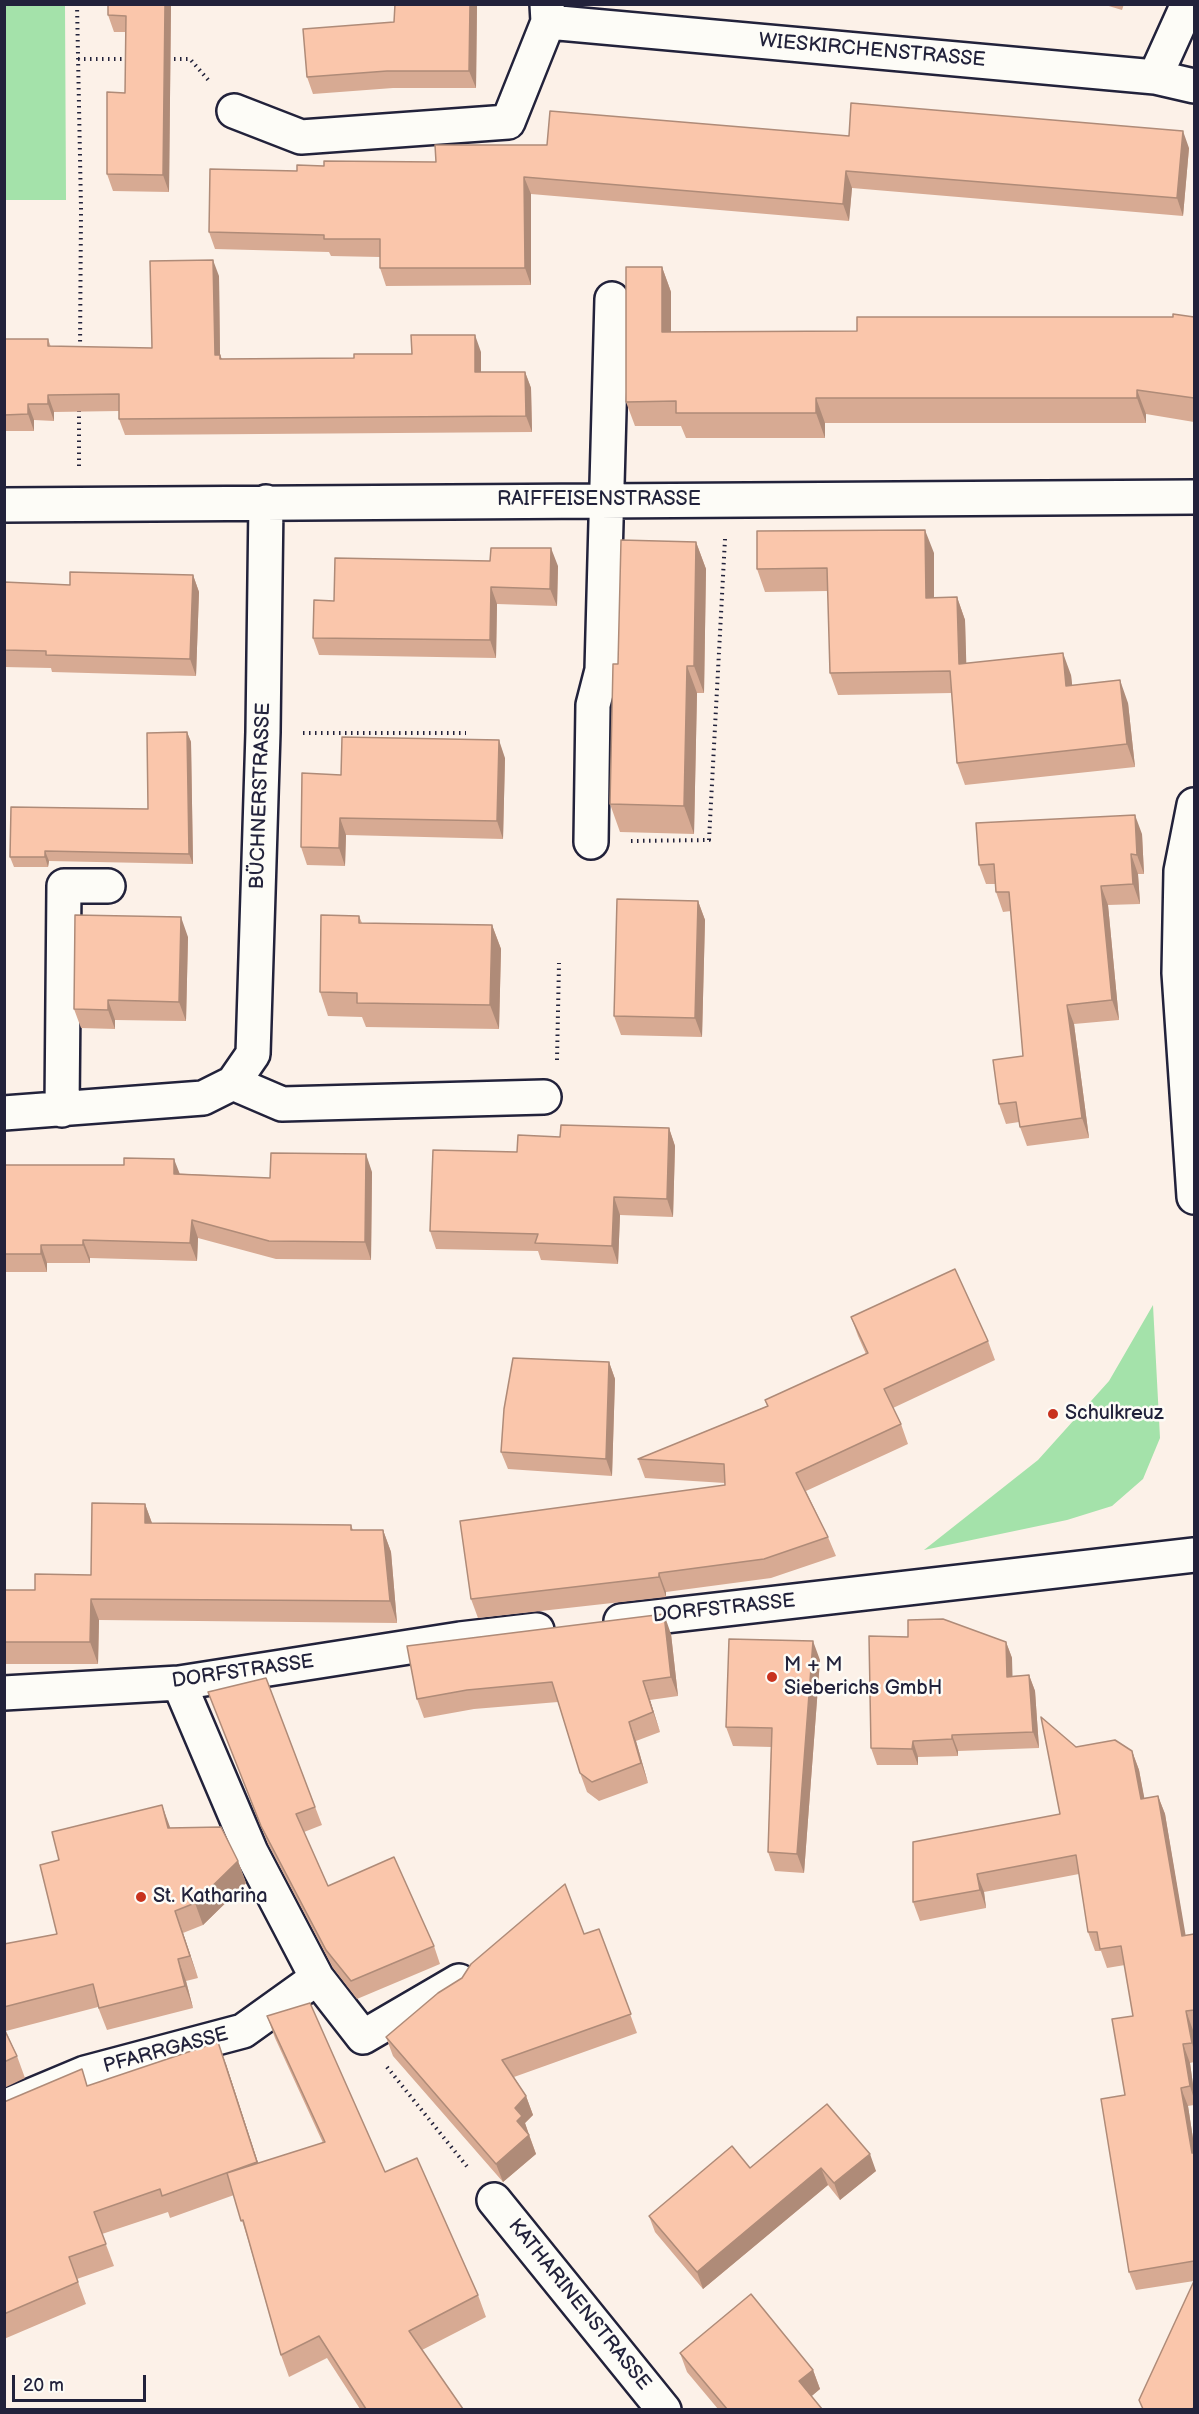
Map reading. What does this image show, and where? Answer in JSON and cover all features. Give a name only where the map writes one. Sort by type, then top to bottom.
[{"type":"street","points":[[1155,77],[1188,4]]},
{"type":"street","points":[[234,111],[300,138],[508,122],[547,13]]},
{"type":"street","name":"WIESKIRCHENSTRASSE","points":[[547,13],[1155,77],[1194,86]]},
{"type":"street","points":[[591,842],[593,705],[602,670],[612,299]]},
{"type":"street","name":"RAIFFEISENSTRASSE","points":[[4,505],[1194,497]]},
{"type":"street","name":"BÜCHNERSTRASSE","points":[[4,1113],[203,1098],[232,1083],[253,1054],[263,732],[266,502]]},
{"type":"street","points":[[1194,805],[1181,871],[1179,973],[1194,1197]]},
{"type":"street","points":[[62,1110],[64,886],[108,886]]},
{"type":"street","points":[[232,1083],[282,1104],[544,1096]]},
{"type":"street","name":"DORFSTRASSE","points":[[4,1693],[179,1683],[460,1639],[1194,1555]]},
{"type":"street","points":[[179,1683],[251,1852],[318,1978],[363,2037],[459,1981]]},
{"type":"street","name":"PFARRGASSE","points":[[4,2107],[85,2073],[243,2031],[318,1978]]},
{"type":"street","name":"KATHARINENSTRASSE","points":[[494,2200],[664,2409]]},
{"type":"path","points":[[77,4],[81,208],[80,363]]},
{"type":"path","points":[[78,59],[134,59]]},
{"type":"path","points":[[156,59],[190,59],[234,111]]},
{"type":"path","points":[[79,505],[80,398]]},
{"type":"path","points":[[591,842],[709,840],[727,500]]},
{"type":"path","points":[[263,732],[466,733]]},
{"type":"path","points":[[544,1096],[557,1084],[559,963]]},
{"type":"path","points":[[363,2037],[494,2200]]},
{"type":"green space","points":[[4,5],[65,5],[66,200],[5,200]]},
{"type":"green space","points":[[1153,1305],[1160,1438],[1143,1479],[1112,1506],[1067,1520],[924,1550],[1038,1460],[1109,1381]]},
{"type":"building","points":[[108,4],[165,4],[163,175],[107,174],[107,92],[125,93],[126,16],[108,15]]},
{"type":"building","points":[[395,4],[470,4],[469,71],[387,71],[307,77],[303,29],[394,22]]},
{"type":"building","points":[[851,103],[1183,131],[1177,198],[846,171],[843,204],[524,177],[525,268],[380,268],[380,239],[324,239],[324,235],[209,232],[210,169],[297,171],[297,165],[324,166],[324,161],[436,162],[435,145],[547,145],[550,111],[849,136]]},
{"type":"building","points":[[213,260],[215,355],[220,355],[220,359],[354,358],[354,354],[412,354],[411,335],[475,335],[475,372],[525,372],[526,416],[119,419],[119,394],[48,395],[48,404],[28,404],[28,414],[4,415],[4,339],[48,339],[48,346],[152,348],[150,261]]},
{"type":"building","points":[[626,267],[662,267],[662,332],[857,331],[857,317],[1173,317],[1173,314],[1194,317],[1194,398],[1137,390],[1137,398],[816,398],[816,413],[676,413],[676,401],[626,402]]},
{"type":"building","points":[[925,530],[926,598],[957,597],[959,664],[1063,653],[1066,686],[1120,680],[1127,744],[957,763],[950,671],[830,673],[827,568],[757,569],[757,531]]},
{"type":"building","points":[[621,540],[696,542],[694,666],[687,666],[684,806],[610,804],[613,664],[618,664]]},
{"type":"building","points":[[491,548],[551,548],[550,589],[491,587],[490,640],[313,638],[314,600],[334,601],[335,558],[490,561]]},
{"type":"building","points":[[70,572],[193,575],[190,659],[46,655],[46,651],[4,650],[4,582],[70,585]]},
{"type":"building","points":[[187,732],[189,854],[45,851],[45,857],[10,857],[11,807],[148,809],[147,733]]},
{"type":"building","points":[[342,737],[499,740],[497,821],[340,818],[339,848],[301,847],[302,773],[341,775]]},
{"type":"building","points":[[1135,815],[1137,855],[1131,854],[1133,884],[1101,886],[1112,1000],[1067,1005],[1082,1118],[1020,1127],[1016,1102],[999,1104],[993,1060],[1023,1056],[1009,892],[996,892],[994,864],[979,865],[976,823]]},
{"type":"building","points":[[617,899],[698,901],[695,1018],[614,1016]]},
{"type":"building","points":[[75,915],[181,917],[179,1002],[108,1000],[108,1010],[74,1009]]},
{"type":"building","points":[[321,915],[359,916],[359,923],[492,925],[490,1005],[357,1003],[357,993],[320,992]]},
{"type":"building","points":[[561,1125],[669,1128],[667,1199],[614,1197],[612,1246],[535,1243],[538,1234],[430,1231],[433,1150],[517,1152],[518,1135],[560,1137]]},
{"type":"building","points":[[271,1153],[366,1154],[365,1242],[269,1241],[192,1220],[190,1243],[83,1240],[83,1245],[41,1245],[41,1254],[4,1254],[4,1165],[124,1165],[124,1158],[174,1159],[174,1174],[270,1178]]},
{"type":"building","points":[[955,1269],[988,1341],[884,1389],[901,1424],[796,1473],[828,1537],[764,1559],[659,1573],[659,1577],[471,1599],[460,1521],[725,1485],[724,1464],[638,1459],[768,1406],[765,1400],[868,1353],[851,1317]]},
{"type":"building","points":[[513,1358],[609,1362],[606,1459],[501,1452],[504,1409]]},
{"type":"building","points":[[92,1503],[145,1504],[145,1523],[351,1525],[351,1530],[383,1530],[390,1601],[91,1599],[90,1642],[4,1642],[4,1590],[35,1590],[35,1574],[91,1575]]},
{"type":"building","points":[[664,1614],[671,1677],[643,1681],[653,1712],[629,1722],[641,1763],[592,1782],[580,1773],[552,1682],[467,1690],[417,1699],[407,1646]]},
{"type":"building","points":[[943,1619],[1006,1642],[1007,1677],[1029,1675],[1033,1732],[952,1735],[952,1739],[913,1741],[912,1749],[871,1748],[869,1636],[908,1637],[908,1620]]},
{"type":"building","points":[[729,1639],[813,1641],[797,1854],[768,1852],[772,1728],[726,1727]]},
{"type":"building","points":[[266,1678],[315,1807],[296,1814],[328,1886],[394,1857],[434,1946],[351,1981],[326,1950],[261,1826],[208,1692]]},
{"type":"building","points":[[1041,1717],[1076,1747],[1115,1740],[1132,1751],[1141,1799],[1158,1796],[1182,1936],[1194,1934],[1194,2010],[1186,2011],[1192,2043],[1183,2044],[1190,2086],[1181,2088],[1192,2153],[1194,2153],[1194,2261],[1129,2272],[1101,2099],[1125,2095],[1112,2019],[1133,2016],[1121,1946],[1100,1949],[1097,1932],[1088,1932],[1076,1855],[977,1874],[980,1890],[913,1902],[913,1842],[1060,1814]]},
{"type":"building","points":[[162,1805],[168,1828],[221,1827],[238,1861],[195,1903],[175,1911],[190,1956],[178,1959],[185,1986],[99,2008],[93,1984],[4,2007],[4,1944],[57,1934],[40,1865],[59,1860],[52,1832]]},
{"type":"building","points":[[565,1884],[584,1934],[599,1929],[631,2014],[502,2060],[526,2096],[515,2108],[522,2116],[517,2121],[529,2135],[496,2164],[386,2037],[438,1993],[462,1978],[471,1964]]},
{"type":"building","points":[[310,2003],[385,2172],[417,2158],[478,2295],[409,2331],[463,2409],[366,2409],[319,2336],[281,2355],[243,2220],[241,2221],[227,2173],[325,2142],[267,2016]]},
{"type":"building","points":[[4,2029],[17,2056],[4,2062]]},
{"type":"building","points":[[218,2042],[257,2162],[162,2196],[160,2189],[94,2212],[106,2244],[69,2257],[78,2282],[4,2314],[4,2102],[82,2069],[87,2086]]},
{"type":"building","points":[[827,2104],[870,2154],[834,2183],[821,2168],[697,2272],[649,2216],[732,2146],[750,2168]]},
{"type":"building","points":[[1194,2281],[1193,2409],[1143,2409],[1139,2400]]},
{"type":"building","points":[[751,2294],[813,2370],[799,2381],[822,2409],[727,2409],[680,2353]]},
{"type":"place","name":"Schulkreuz","points":[[1053,1414]]},
{"type":"place","name":"M + M Sieberichs GmbH","points":[[772,1677]]},
{"type":"place","name":"St. Katharina","points":[[141,1897]]}]
